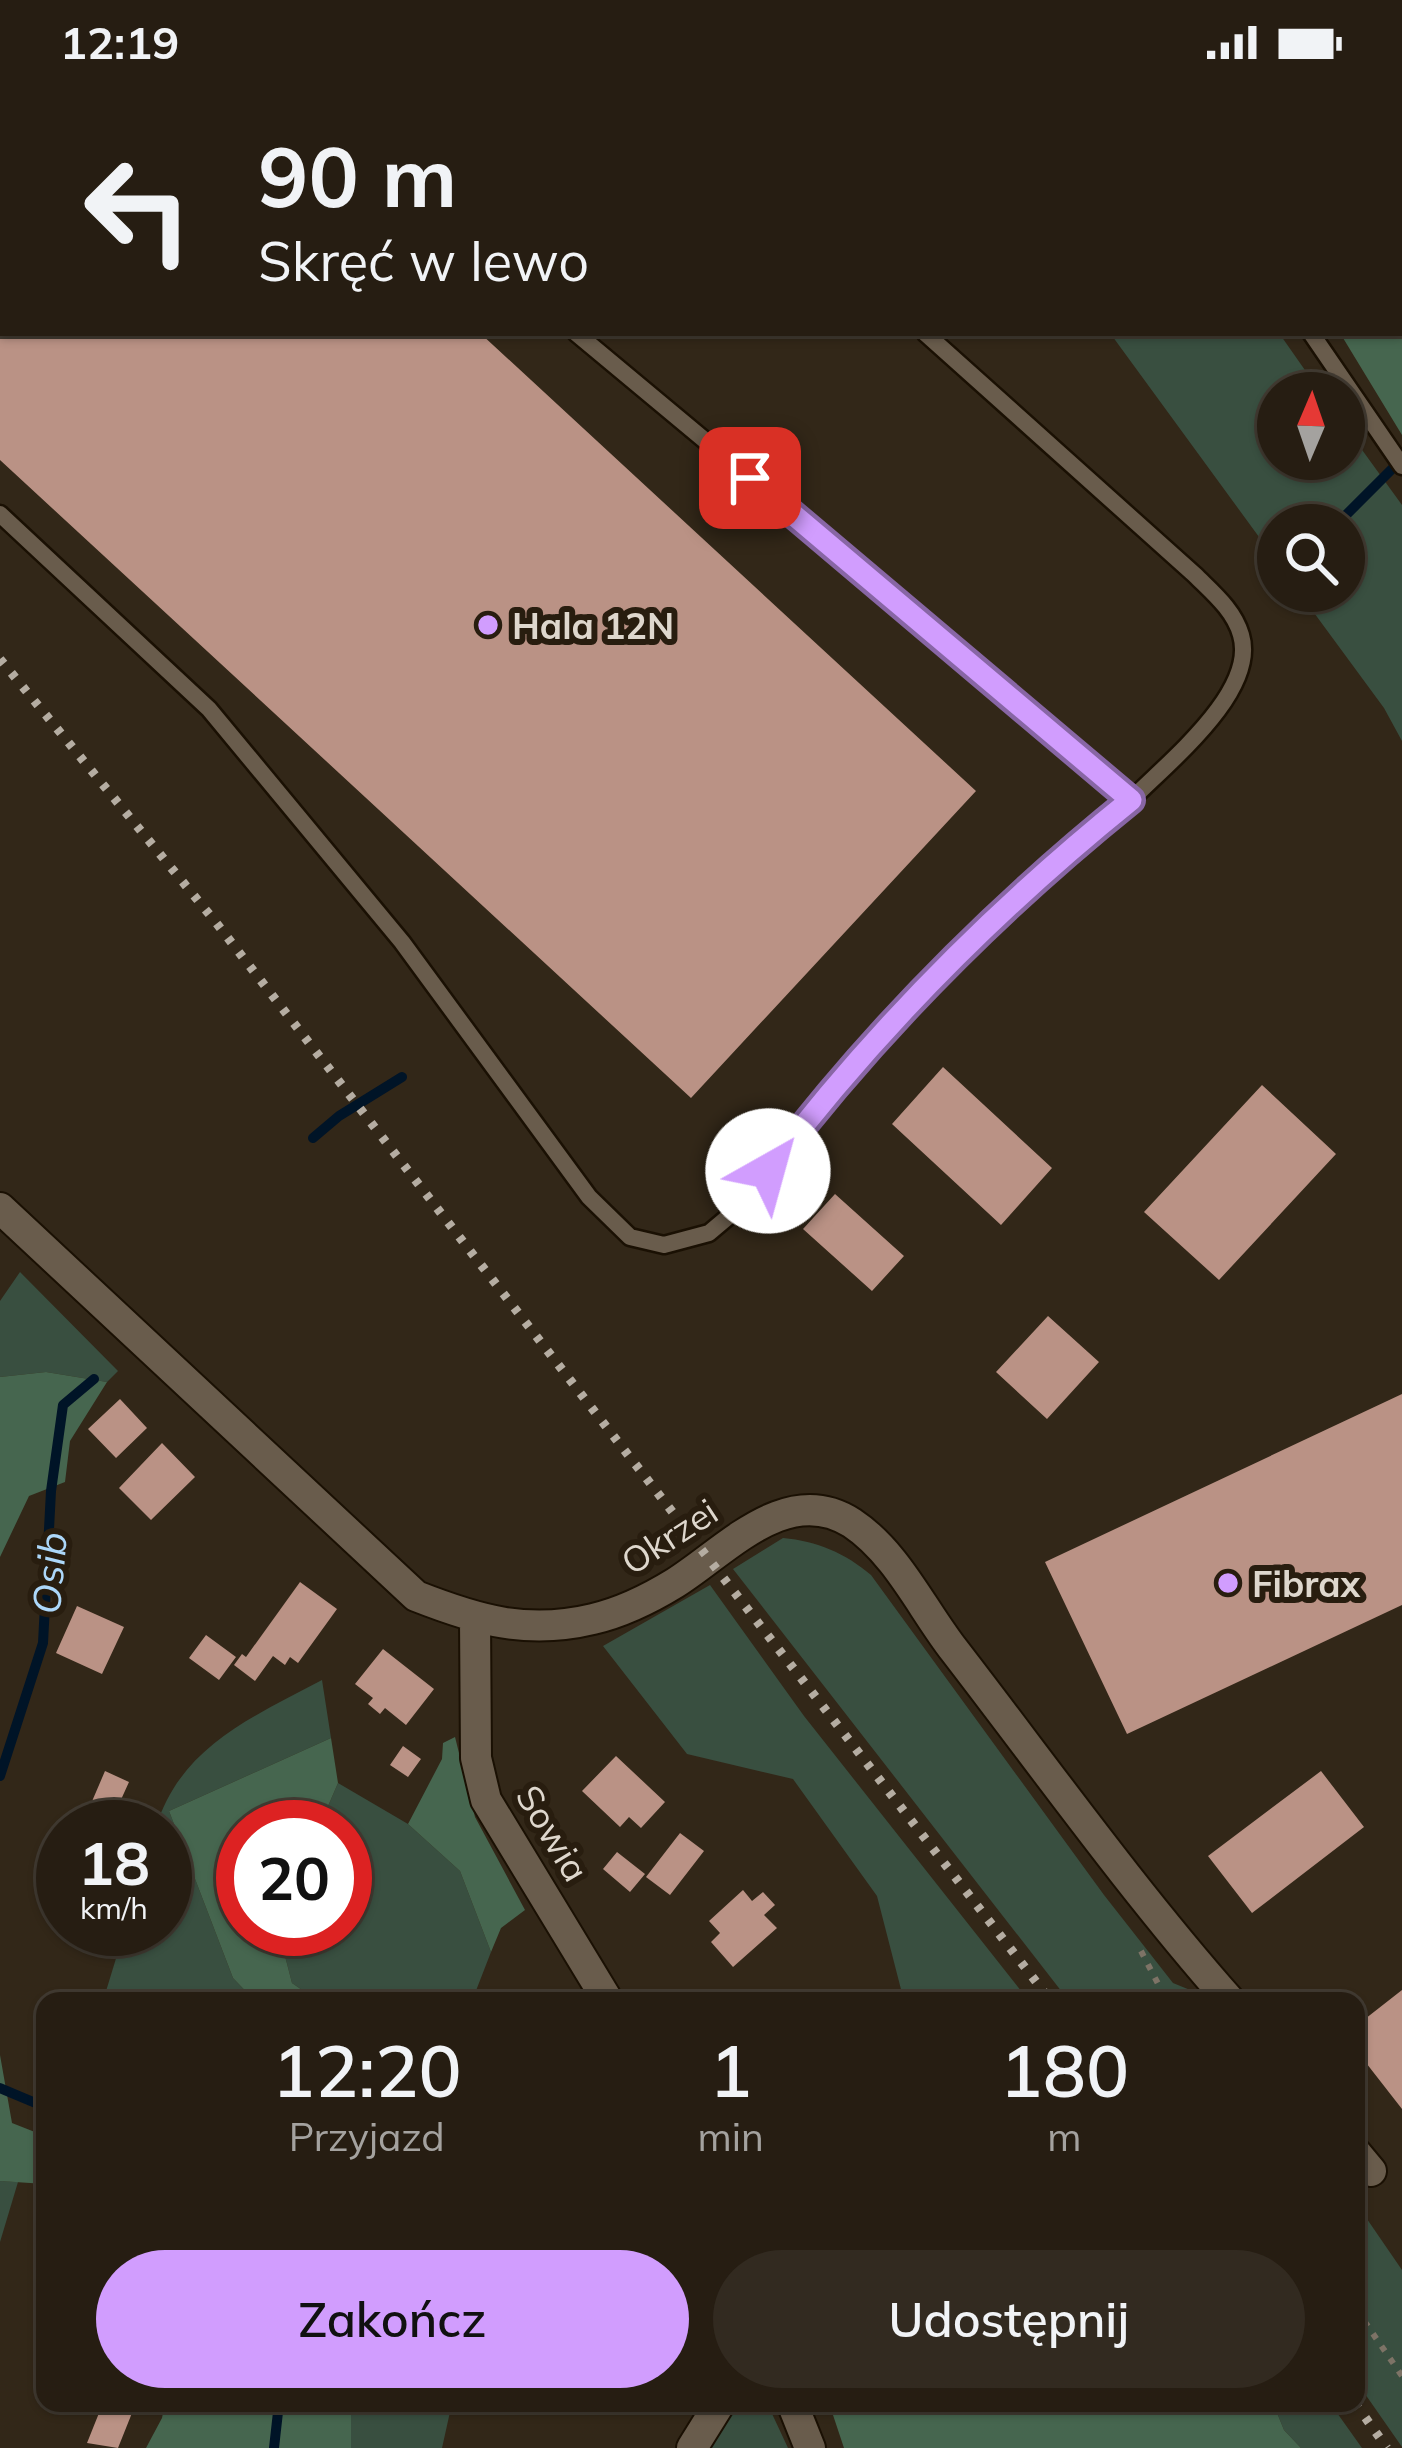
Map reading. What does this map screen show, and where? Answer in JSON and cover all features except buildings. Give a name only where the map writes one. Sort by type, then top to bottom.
[{"type":"street","name":"Okrzei","points":[[0,1208],[416,1596],[475,1620],[534,1627],[591,1620],[639,1605],[758,1523],[791,1511],[825,1512],[850,1522],[882,1548],[948,1642],[1180,1945],[1222,1992]]},
{"type":"street","name":"Sowia","points":[[475,1620],[476,1758],[486,1800],[603,1992]]},
{"type":"street","points":[[692,2448],[714,2412]]},
{"type":"street","points":[[796,2412],[811,2448]]},
{"type":"lane","points":[[580,336],[1131,800]]},
{"type":"lane","points":[[0,514],[208,709],[402,942],[589,1197],[631,1237],[664,1245],[710,1233],[741,1206],[795,1135],[952,959],[1076,844],[1131,800],[1226,702],[1241,667],[1242,636],[1225,604],[928,336]]},
{"type":"lane","points":[[1312,336],[1402,466]]},
{"type":"path","points":[[1365,2322],[1402,2376]]},
{"type":"green space","points":[[1112,336],[1281,336],[1306,372],[1257,372],[1257,480],[1365,480],[1365,454],[1402,505],[1402,741],[1384,708],[1313,612],[1365,612],[1365,504],[1257,504],[1257,534]]},
{"type":"green space","points":[[1342,336],[1402,336],[1402,435]]},
{"type":"green space","points":[[20,1272],[118,1371],[107,1382],[46,1372],[0,1377],[0,1301]]},
{"type":"green space","points":[[46,1372],[107,1382],[70,1441],[65,1482],[29,1496],[0,1557],[0,1377]]},
{"type":"green space","points":[[783,1538],[830,1549],[871,1575],[1104,1895],[1173,1983],[1195,1992],[1062,1992],[733,1569]]},
{"type":"green space","points":[[710,1585],[804,1716],[1022,1992],[902,1992],[877,1896],[793,1779],[687,1754],[603,1646]]},
{"type":"green space","points":[[322,1680],[331,1738],[192,1801],[167,1800],[201,1755],[246,1721]]},
{"type":"green space","points":[[455,1737],[475,1817],[525,1910],[501,1928],[491,1952],[460,1871],[408,1824],[442,1759],[443,1743]]},
{"type":"green space","points":[[331,1738],[338,1783],[331,1800],[216,1800],[216,1934],[192,1871],[192,1801]]},
{"type":"green space","points":[[338,1783],[367,1800],[331,1800]]},
{"type":"green space","points":[[372,1803],[408,1824],[460,1871],[491,1952],[475,1992],[305,1992],[292,1983],[285,1956],[372,1956]]},
{"type":"green space","points":[[192,1871],[216,1934],[216,1956],[225,1956],[233,1978],[246,1992],[106,1992],[117,1956],[192,1956]]},
{"type":"green space","points":[[225,1956],[285,1956],[292,1983],[305,1992],[246,1992],[233,1978]]},
{"type":"green space","points":[[0,2055],[12,2123],[36,2132],[36,2183],[0,2181]]},
{"type":"green space","points":[[0,2181],[18,2182],[0,2242]]},
{"type":"green space","points":[[1365,2216],[1402,2270],[1402,2447],[1365,2394]]},
{"type":"green space","points":[[163,2412],[351,2412],[351,2448],[146,2448]]},
{"type":"green space","points":[[351,2412],[450,2412],[442,2448],[351,2448]]},
{"type":"green space","points":[[726,2412],[771,2412],[788,2448],[704,2448]]},
{"type":"green space","points":[[832,2412],[1277,2412],[1284,2430],[1301,2448],[844,2448]]},
{"type":"green space","points":[[1277,2412],[1336,2412],[1362,2448],[1301,2448],[1284,2430]]},
{"type":"waterway","name":"Osib","points":[[1357,504],[1401,460]]},
{"type":"waterway","name":"Osib","points":[[313,1138],[402,1077]]},
{"type":"waterway","name":"Osib","points":[[0,1776],[43,1643],[51,1491],[63,1405],[94,1379]]},
{"type":"waterway","name":"Osib","points":[[0,2088],[36,2103]]},
{"type":"waterway","name":"Osib","points":[[274,2448],[278,2412]]},
{"type":"railway","points":[[0,659],[214,920],[1044,1992]]},
{"type":"railway","points":[[1361,2412],[1387,2448]]},
{"type":"place","name":"Hala 12N","points":[[488,625]]},
{"type":"place","name":"Fibrax","points":[[1228,1583]]},
{"type":"route","points":[[750,478],[1131,800],[1076,844],[952,959],[768,1171]]}]
